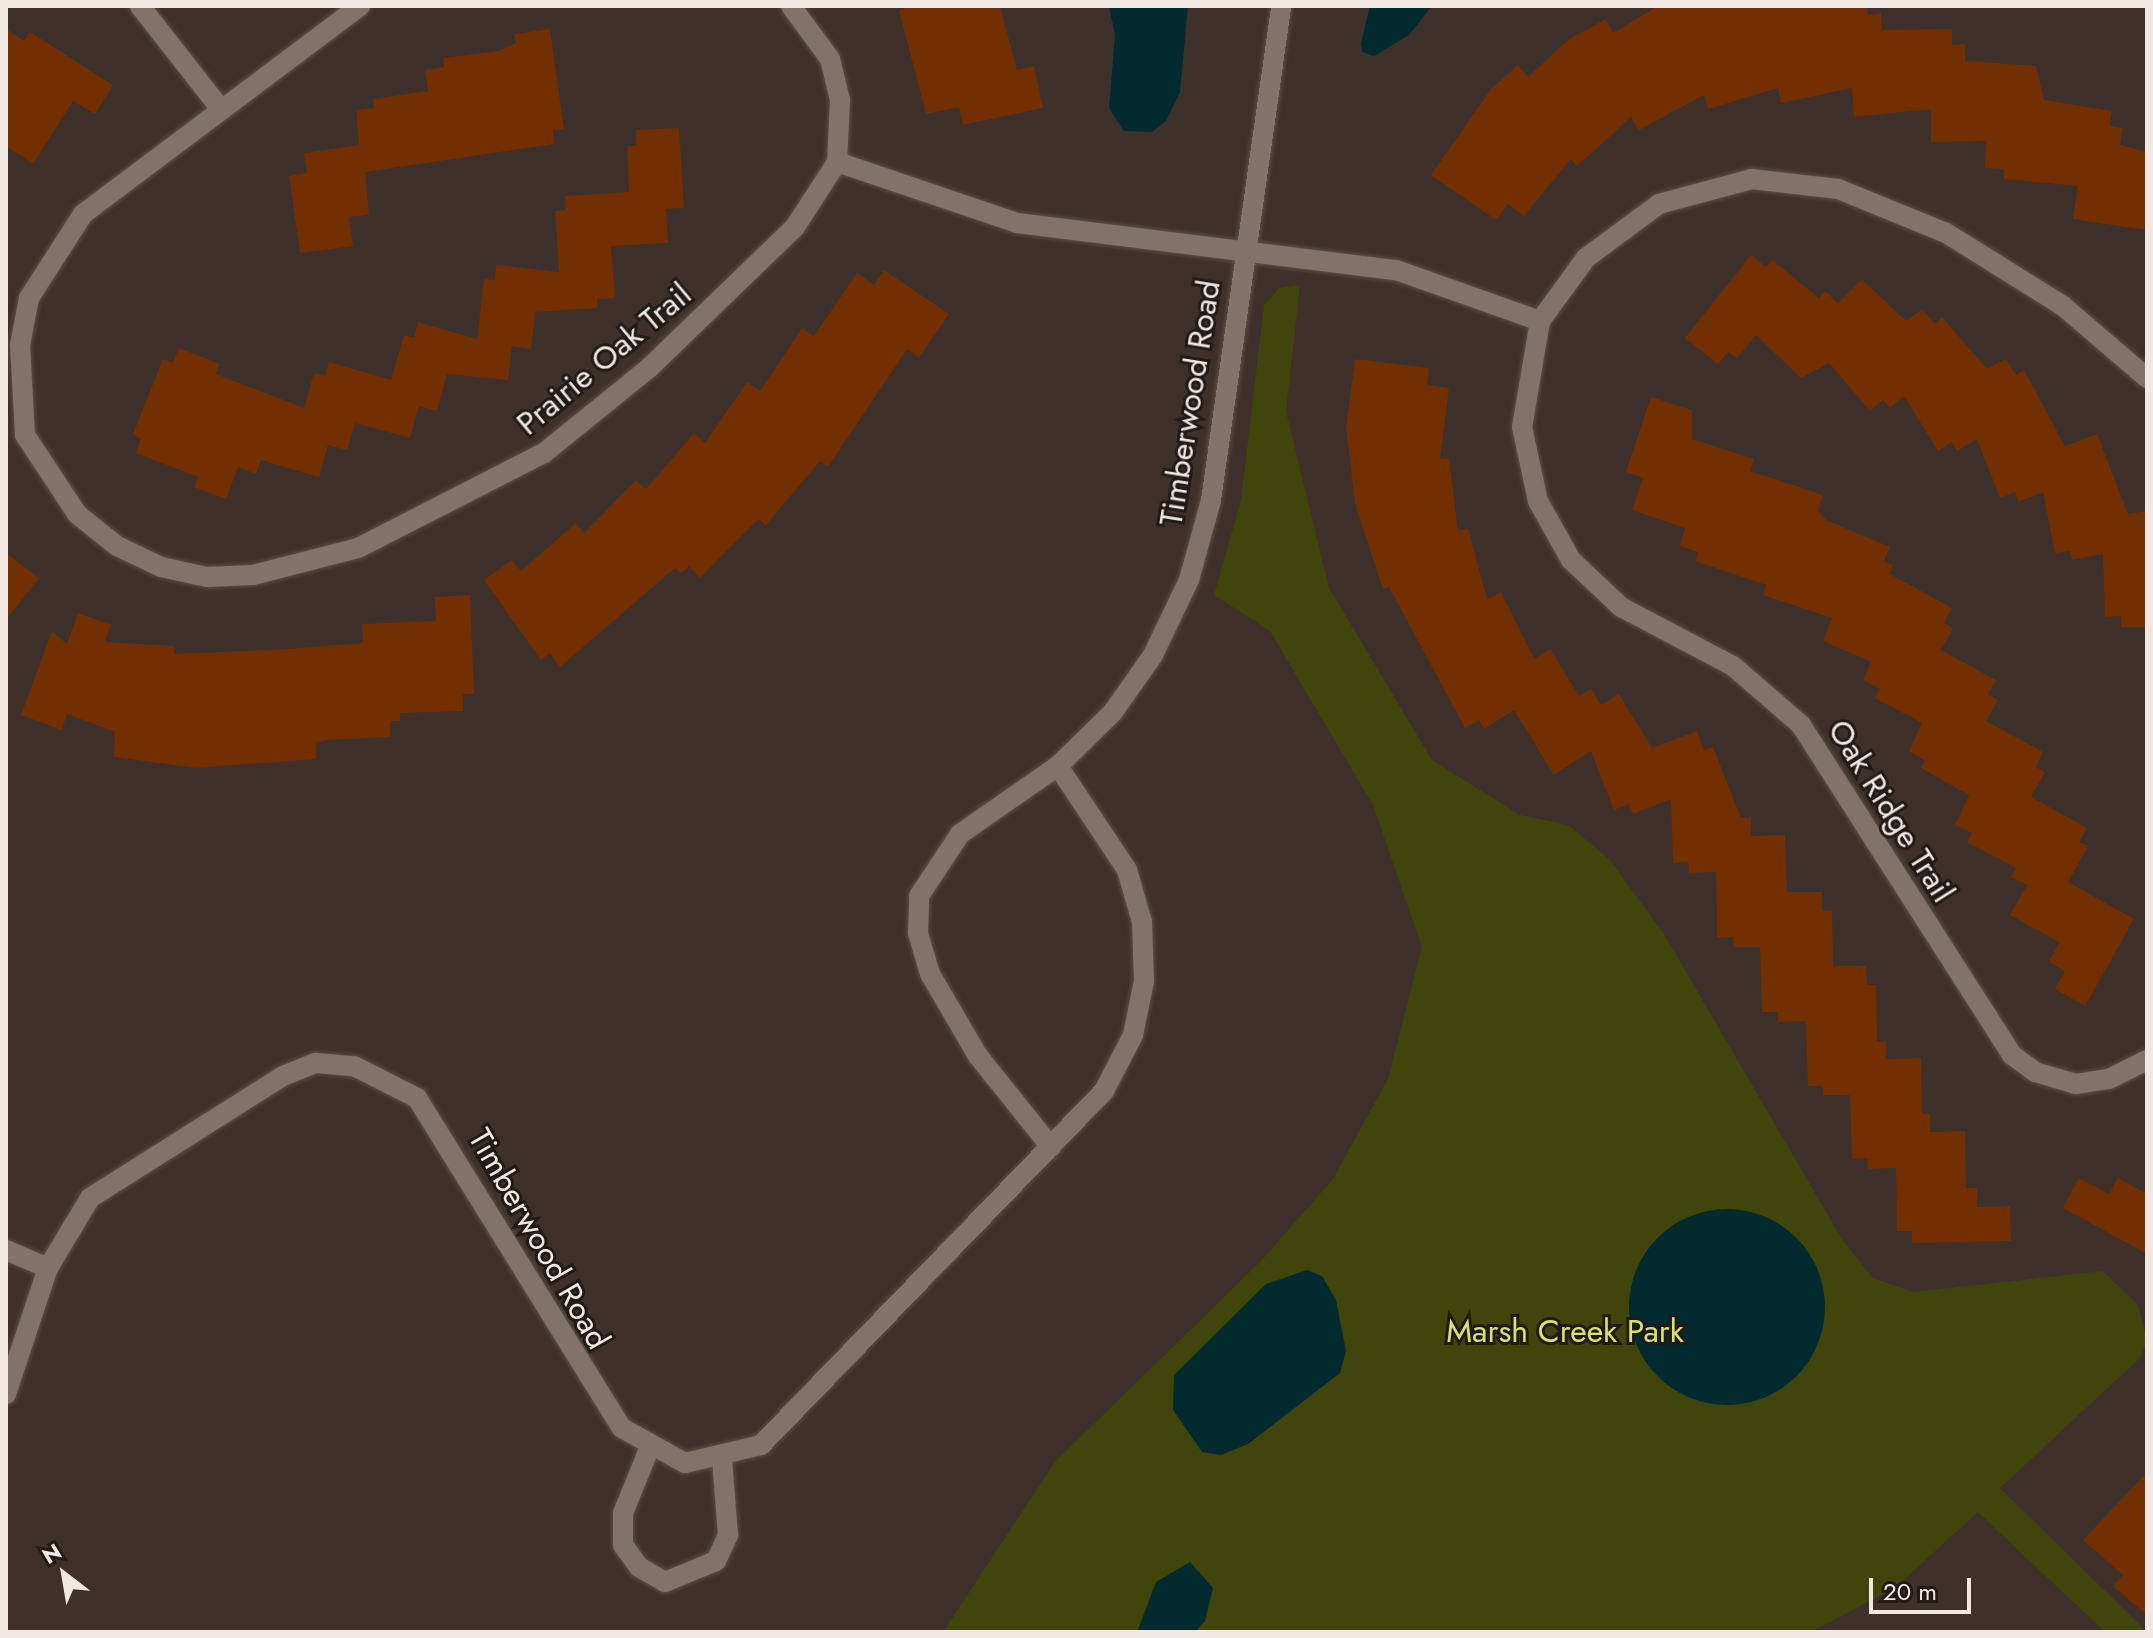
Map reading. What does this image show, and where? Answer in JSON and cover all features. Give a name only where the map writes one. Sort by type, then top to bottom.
[{"type":"street","points":[[140,6],[220,108]]},
{"type":"street","name":"Prairie Oak Trail","points":[[360,6],[220,108],[83,214],[29,298],[20,345],[25,435],[77,514],[117,546],[207,577],[253,575],[358,548],[544,453],[649,368],[795,227],[837,162]]},
{"type":"street","points":[[791,6],[830,59],[840,100],[837,162],[1017,223],[1421,275],[1540,321]]},
{"type":"street","name":"Timberwood Road","points":[[1051,1147],[978,1056],[930,974],[918,933],[919,896],[960,834],[1058,766],[1113,712],[1153,655],[1189,580],[1211,500],[1243,252],[1281,6]]},
{"type":"street","name":"Oak Ridge Trail","points":[[2147,378],[2086,323],[1977,249],[1863,197],[1787,180],[1711,186],[1642,213],[1586,258],[1540,321],[1523,396],[1524,444],[1542,511],[1571,560],[1621,607],[1733,666],[1801,725],[2012,1055],[2035,1072],[2076,1084],[2109,1079],[2147,1060]]},
{"type":"street","name":"Timberwood Road","points":[[6,1394],[48,1268],[90,1198],[121,1173],[283,1076],[316,1063],[354,1066],[417,1098],[594,1394],[649,1449],[685,1463],[722,1459],[761,1445],[797,1414],[1104,1091],[1133,1035],[1144,981],[1142,922],[1127,870],[1058,766]]},
{"type":"street","points":[[6,1250],[48,1268]]},
{"type":"street","points":[[649,1449],[623,1513],[623,1545],[639,1567],[665,1582],[716,1561],[728,1535],[722,1459]]},
{"type":"green space","name":"Marsh Creek Park","points":[[1300,285],[1286,411],[1329,588],[1432,760],[1520,815],[1568,825],[1609,859],[1664,934],[1843,1241],[1873,1278],[1913,1292],[2103,1271],[2138,1305],[2147,1340],[2140,1358],[2000,1488],[2147,1632],[2105,1632],[1978,1512],[1896,1587],[1811,1632],[943,1632],[1055,1462],[1262,1260],[1333,1179],[1388,1079],[1422,947],[1373,805],[1270,631],[1214,595],[1241,500],[1264,305],[1279,288]]},
{"type":"water","points":[[1109,6],[1188,6],[1180,92],[1166,121],[1152,132],[1124,131],[1109,108],[1115,35]]},
{"type":"water","points":[[1370,6],[1432,6],[1409,35],[1374,56],[1362,52],[1361,43]]},
{"type":"water","points":[[1727,1209],[1765,1216],[1796,1238],[1818,1269],[1825,1307],[1818,1345],[1796,1376],[1765,1398],[1727,1405],[1689,1398],[1658,1376],[1636,1345],[1629,1307],[1636,1269],[1658,1238],[1689,1216]]},
{"type":"water","points":[[1307,1270],[1322,1276],[1336,1300],[1346,1351],[1340,1373],[1248,1444],[1221,1455],[1202,1452],[1173,1410],[1174,1375],[1266,1284]]},
{"type":"water","points":[[1190,1562],[1213,1588],[1205,1621],[1195,1632],[1137,1632],[1156,1582]]},
{"type":"building","points":[[913,6],[1000,6],[1017,70],[1034,66],[1043,108],[963,125],[959,107],[926,114],[899,10]]},
{"type":"building","points":[[1658,6],[1867,6],[1868,15],[1881,13],[1882,30],[1952,29],[1952,45],[1965,44],[1965,61],[2036,66],[2044,100],[2112,111],[2110,126],[2123,128],[2120,145],[2147,152],[2147,230],[2073,219],[2078,186],[2004,179],[2004,169],[1985,168],[1986,141],[1931,142],[1931,109],[1854,117],[1852,88],[1781,103],[1778,88],[1708,109],[1704,95],[1639,130],[1631,117],[1577,166],[1571,159],[1524,216],[1508,204],[1496,220],[1431,175],[1491,89],[1518,65],[1528,77],[1569,39],[1606,19],[1613,33]]},
{"type":"building","points":[[6,29],[24,41],[30,32],[113,85],[95,114],[73,101],[33,164],[6,146]]},
{"type":"building","points":[[550,29],[564,129],[553,130],[554,144],[365,172],[369,215],[349,217],[353,246],[300,253],[289,176],[307,173],[304,153],[359,145],[356,110],[374,108],[373,99],[428,91],[425,70],[444,67],[443,58],[499,51],[516,43],[514,34]]},
{"type":"building","points":[[679,128],[684,208],[666,209],[668,243],[611,246],[615,298],[597,299],[597,308],[535,312],[531,349],[512,346],[508,380],[447,374],[437,411],[419,406],[410,438],[355,423],[347,450],[328,445],[319,477],[261,460],[256,474],[238,467],[226,499],[194,487],[198,477],[136,453],[141,439],[133,434],[163,359],[173,363],[179,348],[220,364],[216,374],[304,408],[314,373],[325,376],[329,362],[391,380],[404,335],[414,338],[418,322],[477,339],[484,279],[495,280],[496,265],[559,272],[555,211],[566,210],[565,196],[629,192],[627,146],[636,146],[636,130]]},
{"type":"building","points":[[1751,255],[1766,267],[1772,260],[1819,298],[1825,291],[1838,303],[1862,279],[1906,321],[1922,309],[1935,324],[1942,317],[1987,369],[2006,359],[2016,375],[2024,370],[2065,446],[2097,434],[2128,514],[2147,511],[2147,627],[2121,627],[2121,616],[2105,617],[2103,554],[2072,560],[2070,551],[2055,553],[2043,492],[2018,502],[2015,492],[2000,498],[1977,439],[1957,451],[1952,442],[1938,451],[1904,396],[1890,408],[1883,400],[1870,411],[1829,363],[1801,378],[1756,335],[1737,358],[1728,352],[1718,364],[1685,338]]},
{"type":"building","points":[[884,270],[949,314],[919,358],[907,349],[828,467],[820,461],[766,525],[758,519],[700,578],[689,566],[681,573],[675,568],[560,667],[550,653],[541,660],[484,580],[512,560],[521,571],[576,523],[584,533],[636,480],[646,489],[694,433],[705,443],[747,382],[760,391],[802,328],[814,336],[857,273],[874,285]]},
{"type":"building","points":[[1355,359],[1429,368],[1427,385],[1449,388],[1440,459],[1449,458],[1458,531],[1468,528],[1487,599],[1501,592],[1534,659],[1550,649],[1579,696],[1591,689],[1601,705],[1619,694],[1652,748],[1697,731],[1704,750],[1713,747],[1741,818],[1751,818],[1751,836],[1785,835],[1787,892],[1822,892],[1822,911],[1832,910],[1833,966],[1866,966],[1867,985],[1876,985],[1877,1042],[1886,1041],[1886,1059],[1921,1058],[1922,1114],[1930,1114],[1930,1132],[1965,1131],[1966,1188],[1977,1188],[1977,1207],[2010,1206],[2011,1241],[1912,1243],[1912,1231],[1897,1231],[1896,1168],[1868,1169],[1867,1158],[1852,1159],[1850,1095],[1823,1095],[1823,1086],[1808,1086],[1806,1021],[1778,1022],[1778,1012],[1762,1012],[1760,947],[1734,947],[1733,937],[1717,938],[1716,872],[1689,873],[1688,862],[1673,863],[1671,799],[1633,814],[1629,804],[1614,810],[1591,751],[1554,775],[1514,710],[1484,729],[1479,720],[1465,728],[1389,587],[1383,589],[1355,504],[1346,427]]},
{"type":"building","points":[[1651,397],[1692,410],[1692,439],[1754,459],[1750,471],[1823,495],[1818,510],[1826,520],[1890,547],[1884,561],[1893,565],[1890,574],[1952,608],[1944,623],[1953,628],[1941,650],[1996,680],[1988,694],[1998,700],[1986,721],[2043,752],[2036,767],[2045,772],[2031,797],[2087,828],[2079,842],[2088,846],[2068,882],[2134,919],[2085,1006],[2055,989],[2065,971],[2049,962],[2059,942],[2010,915],[2027,885],[2011,877],[2016,868],[1967,842],[1972,833],[1955,825],[1969,795],[1921,768],[1925,761],[1909,751],[1922,723],[1875,698],[1880,689],[1863,680],[1871,662],[1823,641],[1832,618],[1763,595],[1766,585],[1695,561],[1698,552],[1680,546],[1685,528],[1632,510],[1643,478],[1626,472]]},
{"type":"building","points":[[6,553],[39,578],[6,620]]},
{"type":"building","points":[[470,595],[474,694],[463,694],[463,711],[400,713],[400,721],[390,721],[390,737],[326,740],[316,743],[316,759],[197,768],[114,757],[115,732],[67,714],[62,730],[21,715],[52,631],[67,644],[78,613],[111,625],[105,642],[175,646],[174,654],[288,649],[363,643],[362,624],[436,621],[435,597]]},
{"type":"building","points":[[2079,1178],[2109,1194],[2118,1178],[2147,1194],[2147,1254],[2063,1208]]},
{"type":"building","points":[[2147,1472],[2147,1615],[2113,1586],[2123,1575],[2083,1540]]}]
